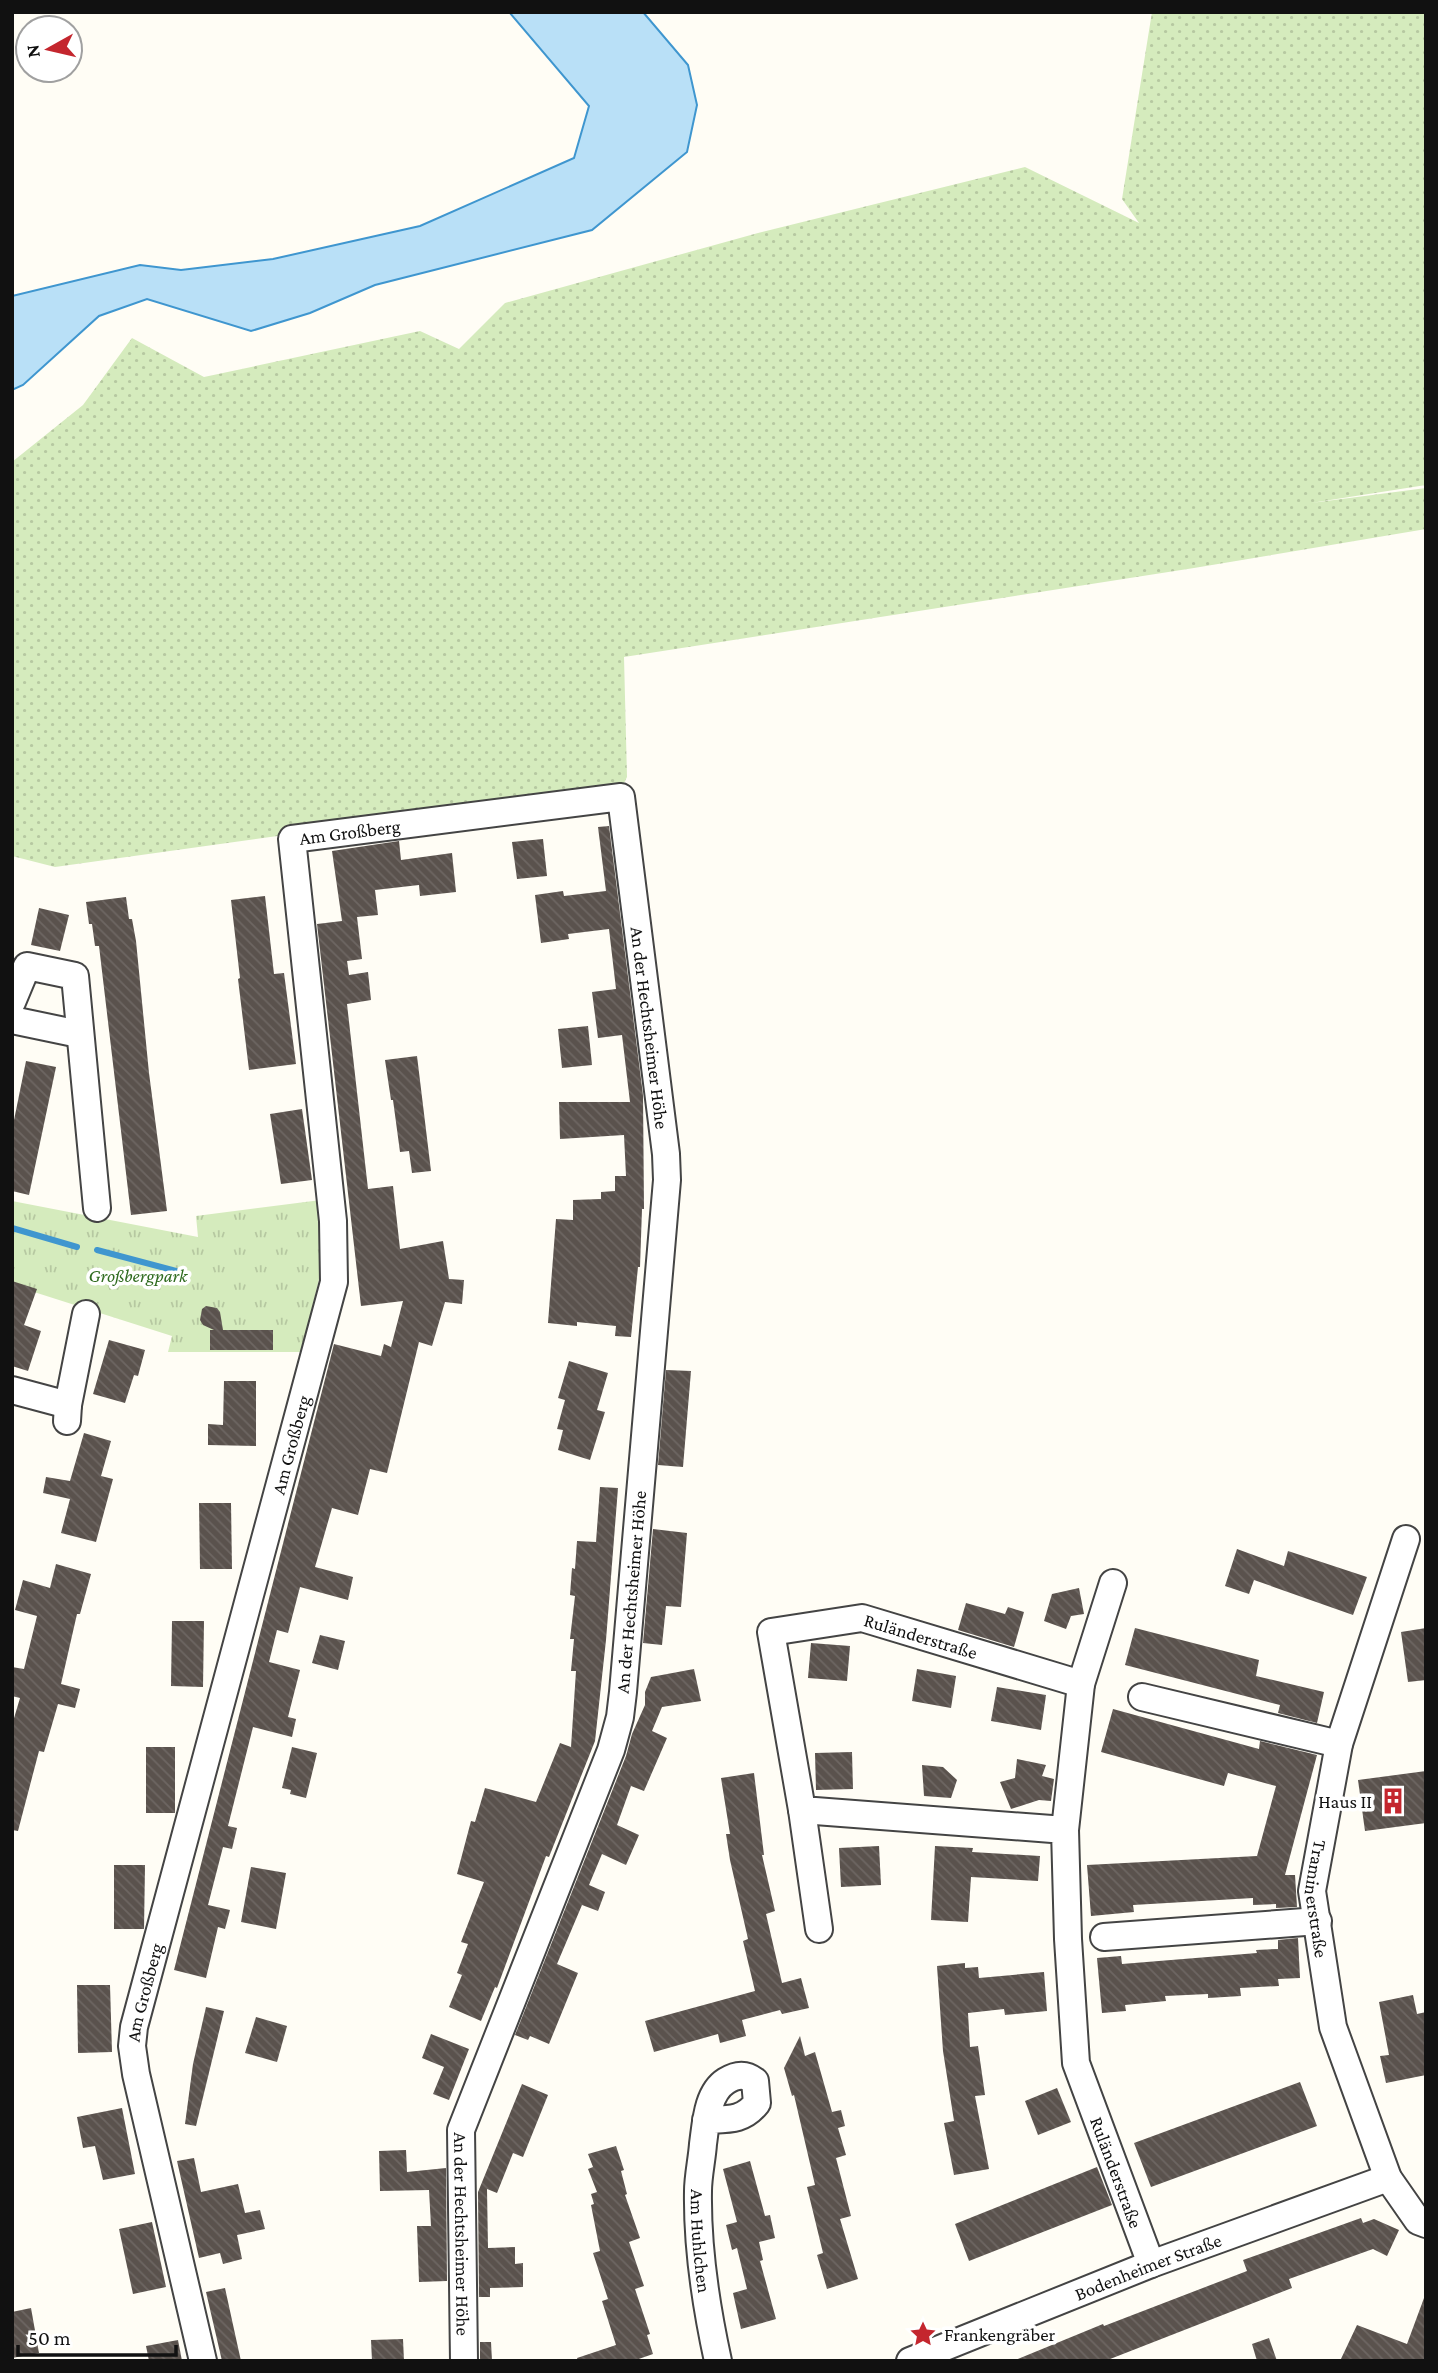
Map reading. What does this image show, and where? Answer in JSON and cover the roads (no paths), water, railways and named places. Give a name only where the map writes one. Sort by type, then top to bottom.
[{"type":"street","name":"Am Großberg","points":[[203,2361],[136,2074],[132,2046],[134,2027],[334,1282],[333,1221],[292,839],[621,797]]},
{"type":"street","name":"An der Hechtsheimer Höhe","points":[[464,2361],[460,2130],[611,1750],[620,1717],[623,1692],[667,1180],[666,1154],[621,797]]},
{"type":"street","points":[[79,1034],[13,1022],[27,966],[75,976],[97,1209]]},
{"type":"street","points":[[12,1390],[67,1413],[86,1314]]},
{"type":"street","name":"Traminerstraße","points":[[1406,1539],[1339,1744],[1312,1891],[1333,2026],[1388,2178],[1418,2221],[1426,2224]]},
{"type":"street","name":"Ruländerstraße","points":[[1113,1583],[1081,1684],[1065,1830],[1068,1939],[1076,2063],[1151,2264]]},
{"type":"street","name":"Ruländerstraße","points":[[819,1929],[802,1810],[771,1632],[862,1618],[1081,1684]]},
{"type":"street","points":[[1142,1697],[1339,1744]]},
{"type":"street","points":[[802,1810],[1065,1830]]},
{"type":"street","points":[[1104,1937],[1318,1921]]},
{"type":"street","name":"Am Huhlchen","points":[[706,2120],[698,2190],[699,2217],[710,2322],[718,2361]]},
{"type":"street","name":"Bodenheimer Straße","points":[[910,2361],[950,2353],[1151,2264],[1388,2178]]},
{"type":"water","points":[[509,12],[643,12],[688,65],[697,105],[687,152],[592,230],[375,285],[310,313],[251,331],[147,299],[99,316],[23,385],[12,390],[12,296],[140,265],[181,270],[273,259],[420,226],[574,158],[589,106]]},
{"type":"waterway","points":[[12,1228],[77,1247]]},
{"type":"waterway","points":[[97,1250],[176,1271]]},
{"type":"place","name":"Haus II","points":[[1393,1801]]},
{"type":"place","name":"Frankengräber","points":[[923,2334]]},
{"type":"park label","name":"Großbergpark","points":[[138,1275]]}]
